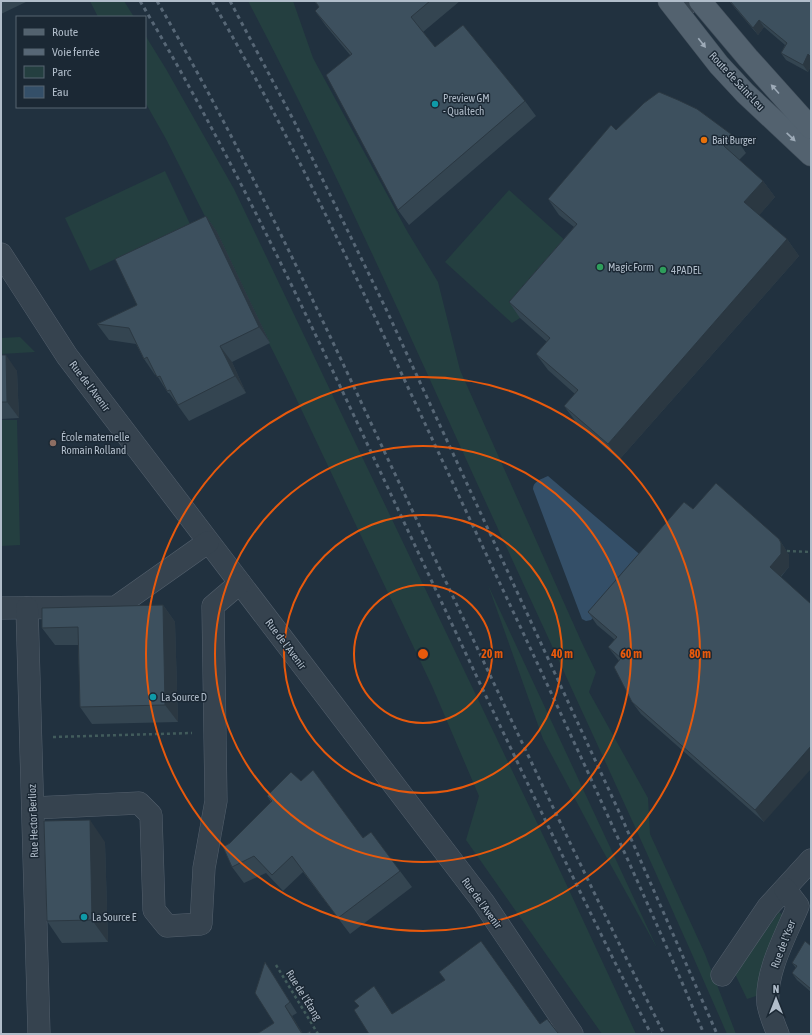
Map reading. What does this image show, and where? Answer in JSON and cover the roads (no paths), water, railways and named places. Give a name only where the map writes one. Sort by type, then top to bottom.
[{"type":"main road","name":"Route de Saint-Leu","points":[[700,1],[748,58],[811,128]]},
{"type":"main road","name":"Route de Saint-Leu","points":[[679,5],[719,65],[744,93],[811,155]]},
{"type":"street","name":"Rue de l'Avenir","points":[[2,257],[67,356],[484,903],[572,1034]]},
{"type":"street","points":[[1,608],[116,607],[208,542]]},
{"type":"street","points":[[33,808],[139,803],[151,815],[154,910],[167,926],[201,924],[204,868],[216,801],[213,606],[240,583]]},
{"type":"street","name":"Rue Hector Berlioz","points":[[27,608],[39,1034]]},
{"type":"street","points":[[722,975],[768,907],[811,860]]},
{"type":"street","name":"Rue de l'Yser","points":[[776,1030],[768,1004],[769,981],[775,961],[804,912],[785,889]]},
{"type":"water","points":[[548,476],[644,558],[591,620],[586,621],[582,619],[533,489],[536,482]]},
{"type":"railway","points":[[140,1],[207,120],[270,240],[484,692],[651,1034]]},
{"type":"railway","points":[[157,1],[219,112],[276,225],[558,818],[664,1034]]},
{"type":"railway","points":[[212,1],[277,118],[337,237],[580,755],[704,1034]]},
{"type":"railway","points":[[230,1],[294,121],[386,309],[621,816],[717,1034]]},
{"type":"place","name":"Preview GM - Qualtech","points":[[435,104]]},
{"type":"place","name":"Bait Burger","points":[[704,140]]},
{"type":"place","name":"Magic Form","points":[[600,267]]},
{"type":"place","name":"4PADEL","points":[[663,270]]},
{"type":"place","name":"École maternelle Romain Rolland","points":[[53,443]]},
{"type":"place","name":"La Source D","points":[[153,697]]},
{"type":"place","name":"La Source E","points":[[84,917]]}]
